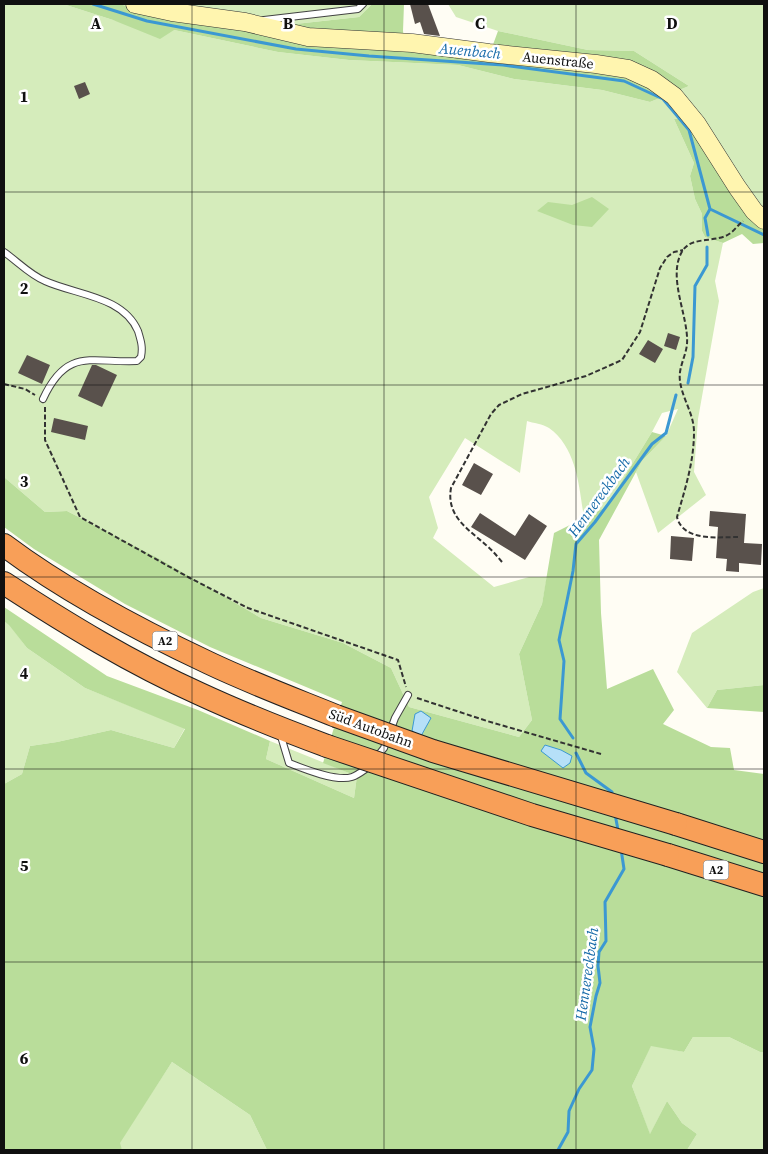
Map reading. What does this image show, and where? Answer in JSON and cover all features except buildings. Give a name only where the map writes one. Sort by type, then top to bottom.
[{"type":"highway","name":"Süd Autobahn","points":[[4,545],[71,589],[140,628],[210,664],[336,716],[433,751],[764,852]]},
{"type":"highway","name":"A2","points":[[4,583],[60,619],[128,658],[199,694],[278,727],[327,746],[532,815],[764,885]]},
{"type":"street","name":"Auenstraße","points":[[135,4],[172,12],[245,22],[308,37],[412,43],[628,69],[652,80],[674,96],[697,124],[736,187],[754,211],[756,218]]},
{"type":"lane","points":[[245,22],[358,9],[362,4]]},
{"type":"lane","points":[[4,252],[43,280],[89,295],[124,312],[134,323],[142,343],[141,357],[137,361],[84,359],[74,362],[53,380],[43,399]]},
{"type":"lane","points":[[278,727],[289,763],[313,772],[341,778],[352,777],[369,767],[384,748],[395,718],[408,695]]},
{"type":"path","points":[[502,562],[486,545],[467,530],[451,505],[449,496],[455,479],[491,414],[499,405],[522,394],[586,376],[622,360],[640,332],[660,268],[667,256],[701,241],[722,237],[756,218]]},
{"type":"path","points":[[683,250],[680,258],[678,279],[679,295],[687,331],[687,345],[679,379],[693,421],[694,432],[691,468],[677,517],[680,524],[697,536],[738,537]]},
{"type":"path","points":[[4,384],[25,389],[43,399],[45,408],[45,440],[80,517],[248,608],[398,660],[408,695],[487,721],[602,754]]},
{"type":"green space","points":[[4,4],[63,4],[113,20],[174,30],[278,52],[349,60],[458,65],[514,79],[602,90],[650,102],[689,86],[634,51],[588,50],[498,31],[456,17],[448,4],[764,4],[764,225],[687,119],[674,119],[694,163],[690,176],[695,199],[702,214],[702,231],[705,237],[723,243],[715,281],[719,301],[698,419],[694,472],[706,495],[658,533],[636,472],[642,461],[666,436],[678,409],[662,413],[606,507],[584,518],[575,469],[566,446],[549,428],[527,421],[520,473],[465,438],[429,497],[438,528],[433,538],[494,587],[529,577],[547,577],[542,604],[519,654],[532,720],[519,737],[409,707],[391,668],[343,643],[261,618],[160,559],[67,511],[45,512],[4,477]]},
{"type":"green space","points":[[63,4],[119,4],[188,22],[264,34],[277,26],[359,17],[372,4],[404,4],[403,31],[406,49],[487,61],[498,31],[588,50],[634,51],[689,86],[650,102],[602,90],[514,79],[458,65],[349,60],[278,52],[174,30],[160,39],[113,20]]},
{"type":"green space","points":[[119,4],[372,4],[359,17],[277,26],[264,34],[188,22]]},
{"type":"green space","points":[[674,119],[687,119],[764,225],[764,243],[753,244],[742,234],[723,243],[705,237],[702,231],[702,214],[695,199],[690,176],[694,163]]},
{"type":"green space","points":[[592,197],[609,209],[592,227],[573,225],[537,211],[548,202],[572,205]]},
{"type":"green space","points":[[652,432],[666,436],[642,461],[599,540],[601,613],[607,689],[653,669],[674,710],[663,724],[711,747],[730,748],[734,770],[764,774],[764,1052],[760,1052],[729,1037],[693,1037],[684,1052],[651,1046],[632,1086],[650,1134],[667,1101],[682,1123],[697,1134],[687,1150],[267,1150],[250,1115],[172,1062],[120,1143],[122,1150],[4,1150],[4,784],[22,774],[30,746],[111,730],[174,748],[185,729],[85,688],[27,648],[4,621],[4,607],[107,676],[198,710],[270,741],[266,759],[354,798],[357,776],[323,763],[342,702],[210,647],[125,604],[34,549],[4,527],[4,477],[45,512],[67,511],[160,559],[261,618],[343,643],[391,668],[409,707],[519,737],[532,720],[519,654],[542,604],[554,533],[606,507]]},
{"type":"green space","points":[[764,588],[764,685],[717,690],[707,708],[677,672],[692,633],[753,592]]},
{"type":"green space","points":[[4,621],[9,624],[27,648],[85,688],[185,728],[174,748],[111,730],[30,746],[22,774],[4,784]]},
{"type":"green space","points":[[764,685],[764,712],[707,708],[717,690]]},
{"type":"green space","points":[[270,741],[357,776],[354,798],[266,759]]},
{"type":"green space","points":[[693,1037],[729,1037],[760,1052],[764,1052],[764,1150],[687,1150],[697,1134],[682,1123],[667,1101],[650,1135],[632,1086],[651,1045],[684,1052]]},
{"type":"green space","points":[[172,1062],[250,1115],[267,1150],[122,1150],[119,1143]]},
{"type":"water","points":[[421,711],[431,718],[421,736],[412,731],[415,714]]},
{"type":"water","points":[[545,745],[572,756],[570,763],[563,768],[541,751]]},
{"type":"waterway","name":"Auenbach","points":[[93,4],[147,21],[296,49],[503,65],[624,81],[663,99],[689,130],[710,209],[764,235]]},
{"type":"waterway","name":"Hennereckbach","points":[[708,235],[705,218],[710,209]]},
{"type":"waterway","name":"Hennereckbach","points":[[688,383],[693,357],[695,286],[707,265],[707,247]]},
{"type":"waterway","name":"Hennereckbach","points":[[573,738],[560,719],[564,661],[559,640],[573,571],[576,544],[595,522],[652,444],[666,433],[676,395]]},
{"type":"waterway","name":"Hennereckbach","points":[[576,753],[586,773],[612,792],[612,796]]},
{"type":"waterway","name":"Hennereckbach","points":[[615,814],[618,830]]},
{"type":"waterway","name":"Hennereckbach","points":[[558,1150],[568,1132],[569,1111],[579,1089],[592,1070],[594,1049],[590,1027],[600,983],[599,952],[606,941],[605,902],[624,869],[621,849]]}]
